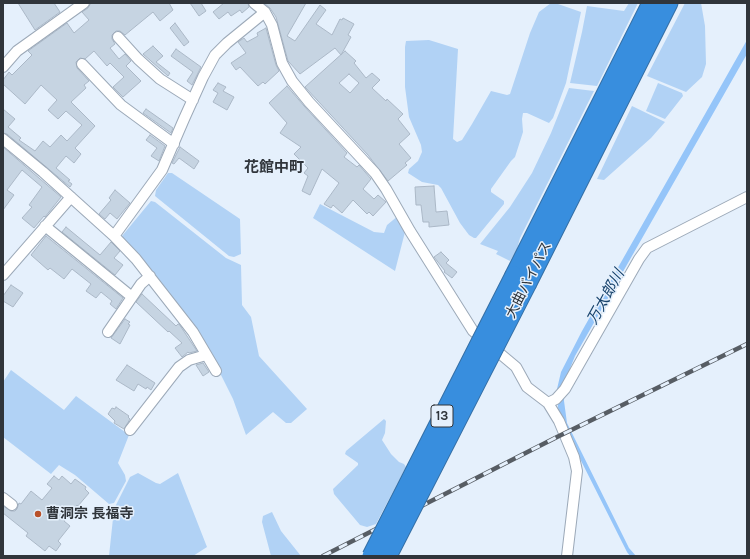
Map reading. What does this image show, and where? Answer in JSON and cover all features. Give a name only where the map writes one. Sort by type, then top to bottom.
[{"type":"highway","name":"大曲バイパス","points":[[388,556],[651,3]]},
{"type":"highway","name":"大曲バイパス","points":[[371,556],[670,3]]},
{"type":"street","points":[[3,67],[17,51],[84,3]]},
{"type":"street","points":[[255,3],[265,12],[272,25],[282,63],[292,81],[309,102],[375,172],[473,331],[516,367],[528,387],[552,401],[574,457],[577,471],[567,556]]},
{"type":"street","points":[[114,236],[162,170],[215,55],[227,43],[265,12]]},
{"type":"street","points":[[118,37],[138,59],[160,79],[193,100]]},
{"type":"street","points":[[82,64],[121,105],[174,144]]},
{"type":"street","points":[[3,139],[43,172],[114,236],[150,276],[193,332],[216,371]]},
{"type":"street","points":[[552,401],[565,389],[639,259],[647,248],[747,196]]},
{"type":"street","points":[[3,275],[70,197]]},
{"type":"street","points":[[46,226],[132,297]]},
{"type":"street","points":[[108,332],[141,284],[150,276]]},
{"type":"street","points":[[130,430],[179,367],[189,360],[206,355]]},
{"type":"street","points":[[3,498],[12,505]]},
{"type":"shaded area","points":[[551,3],[581,12],[566,83],[553,118],[549,123],[527,113],[523,113],[523,132],[515,157],[491,189],[491,192],[504,201],[504,204],[476,238],[474,238],[469,235],[460,223],[438,185],[422,182],[408,173],[409,169],[418,161],[422,152],[421,145],[409,117],[405,87],[406,41],[429,40],[458,49],[453,139],[457,142],[462,140],[491,91],[507,95],[510,94],[530,33],[539,12]]},
{"type":"shaded area","points":[[629,3],[638,3],[597,86],[570,83],[587,6],[624,11]]},
{"type":"shaded area","points":[[685,3],[701,3],[705,26],[706,64],[702,77],[686,92],[647,76]]},
{"type":"shaded area","points":[[658,83],[682,93],[683,96],[665,119],[646,111]]},
{"type":"shaded area","points":[[569,88],[594,91],[520,238],[517,249],[510,261],[496,254],[498,251],[480,244],[510,207],[532,173],[551,133]]},
{"type":"shaded area","points":[[632,106],[665,122],[651,138],[604,180],[597,179]]},
{"type":"shaded area","points":[[168,173],[172,173],[240,219],[241,254],[234,257],[229,256],[155,196],[156,190]]},
{"type":"shaded area","points":[[151,201],[155,202],[226,258],[241,265],[242,305],[251,317],[259,356],[307,409],[291,423],[286,423],[273,412],[246,435],[233,399],[219,371],[123,239],[122,236]]},
{"type":"shaded area","points":[[320,204],[374,232],[384,233],[387,225],[398,216],[405,232],[395,271],[313,218]]},
{"type":"shaded area","points":[[11,370],[64,410],[76,396],[129,435],[118,463],[125,475],[126,481],[114,503],[109,504],[75,475],[59,465],[51,474],[3,437],[3,382]]},
{"type":"shaded area","points":[[384,419],[386,421],[385,433],[382,440],[391,454],[406,467],[376,524],[367,527],[360,525],[334,494],[333,489],[358,465],[358,463],[345,454],[346,451]]},
{"type":"shaded area","points":[[138,473],[160,484],[178,473],[207,547],[193,556],[109,556],[114,509],[130,477]]},
{"type":"shaded area","points":[[272,512],[281,531],[301,556],[271,556],[262,522],[263,516]]},
{"type":"water","name":"万太郎川","points":[[747,40],[747,54],[575,356],[565,381],[564,401],[567,423],[629,548],[636,556],[630,556],[564,427],[558,408],[557,389],[561,372],[582,331]]},
{"type":"building","points":[[18,3],[54,3],[60,12],[35,30]]},
{"type":"building","points":[[91,3],[169,3],[173,10],[160,21],[153,12],[125,35],[120,31],[116,31],[112,35],[112,39],[115,44],[110,48],[119,59],[125,54],[131,61],[126,66],[141,81],[123,97],[113,87],[124,77],[110,63],[107,66],[94,51],[85,59],[80,58],[76,62],[77,68],[89,81],[84,85],[86,88],[71,102],[95,126],[75,148],[81,154],[74,163],[66,156],[56,168],[70,180],[68,181],[72,184],[70,187],[7,134],[3,133],[3,109],[15,119],[8,127],[21,138],[19,140],[35,151],[43,141],[50,147],[61,135],[67,141],[82,125],[66,111],[58,119],[48,110],[57,100],[41,85],[25,104],[3,84],[3,80],[9,72],[12,75],[32,55],[28,51],[67,23],[74,33],[89,20],[82,12],[88,8]]},
{"type":"building","points":[[190,3],[201,3],[206,11],[199,16]]},
{"type":"building","points":[[224,3],[248,3],[249,7],[242,13],[240,10],[231,16],[228,12],[219,19],[213,12]]},
{"type":"building","points":[[264,3],[306,3],[287,36],[295,41],[320,5],[326,10],[316,24],[332,35],[340,19],[342,20],[343,18],[354,24],[348,35],[351,37],[341,55],[335,48],[300,74],[288,61],[276,17],[270,8]]},
{"type":"building","points":[[175,23],[189,42],[184,46],[170,28]]},
{"type":"building","points":[[266,28],[279,71],[265,84],[263,82],[258,86],[240,67],[236,70],[231,63],[246,53],[238,42],[244,38],[247,42],[258,36],[257,33]]},
{"type":"building","points":[[153,46],[163,56],[156,62],[170,73],[168,76],[143,54]]},
{"type":"building","points":[[176,49],[201,67],[192,85],[187,81],[193,72],[171,56]]},
{"type":"building","points":[[345,51],[356,61],[354,63],[366,78],[372,73],[380,80],[372,88],[386,101],[387,99],[403,114],[398,119],[410,134],[399,144],[411,158],[405,163],[407,165],[388,181],[368,155],[305,87]],"holes":[[[349,74],[359,83],[350,93],[339,83]]]},
{"type":"building","points":[[218,83],[226,87],[223,91],[234,97],[227,110],[213,102],[218,93],[213,90]]},
{"type":"building","points":[[287,86],[347,153],[344,157],[357,167],[359,165],[371,179],[363,189],[374,199],[378,195],[386,202],[373,216],[369,212],[367,214],[353,200],[342,213],[333,205],[331,208],[324,204],[339,183],[322,169],[310,195],[302,191],[308,176],[304,173],[308,168],[294,154],[301,147],[280,133],[287,123],[269,103]]},
{"type":"building","points":[[146,109],[173,128],[171,133],[143,113]]},
{"type":"building","points":[[150,135],[165,146],[159,161],[151,156],[157,148],[146,140]]},
{"type":"building","points":[[3,147],[61,197],[34,228],[22,218],[32,207],[29,205],[42,187],[22,170],[7,190],[14,195],[3,210]]},
{"type":"building","points":[[180,147],[199,161],[194,169],[179,158],[174,164],[172,163]]},
{"type":"building","points":[[434,186],[436,212],[447,211],[449,225],[429,227],[429,222],[423,222],[421,205],[416,205],[415,187]]},
{"type":"building","points":[[115,190],[130,203],[117,219],[110,213],[105,219],[99,214],[111,200],[109,198]]},
{"type":"building","points":[[66,227],[100,255],[111,242],[120,251],[114,258],[123,265],[115,275],[62,232]]},
{"type":"building","points":[[46,236],[123,298],[116,309],[110,304],[112,301],[101,292],[96,298],[86,291],[91,284],[72,269],[64,279],[50,268],[48,270],[31,255]]},
{"type":"building","points":[[441,252],[449,260],[446,263],[457,272],[452,278],[444,272],[445,271],[434,257]]},
{"type":"building","points":[[11,285],[23,293],[13,307],[3,301],[3,296]]},
{"type":"building","points":[[142,294],[176,326],[179,324],[197,351],[188,352],[182,357],[175,348],[182,343],[136,302]]},
{"type":"building","points":[[125,319],[130,322],[128,324],[130,325],[120,344],[111,338]]},
{"type":"building","points":[[203,363],[209,372],[203,376],[196,365]]},
{"type":"building","points":[[127,365],[155,383],[151,390],[138,384],[134,391],[116,380]]},
{"type":"building","points":[[116,407],[129,416],[128,417],[130,419],[124,429],[114,423],[115,421],[108,414],[112,408],[115,409]]},
{"type":"building","name":"曹洞宗 長福寺","points":[[54,476],[59,480],[62,476],[71,484],[75,479],[86,487],[85,489],[89,493],[64,521],[70,526],[58,541],[61,544],[56,551],[49,546],[45,551],[26,536],[28,533],[3,513],[3,506],[11,511],[15,511],[19,503],[21,504],[31,491],[42,500],[52,488],[47,484]]},
{"type":"railway","points":[[323,556],[557,437],[747,344]]},
{"type":"place","name":"曹洞宗 長福寺","points":[[38,514]]},
{"type":"district","name":"花館中町","points":[[274,168]]}]
